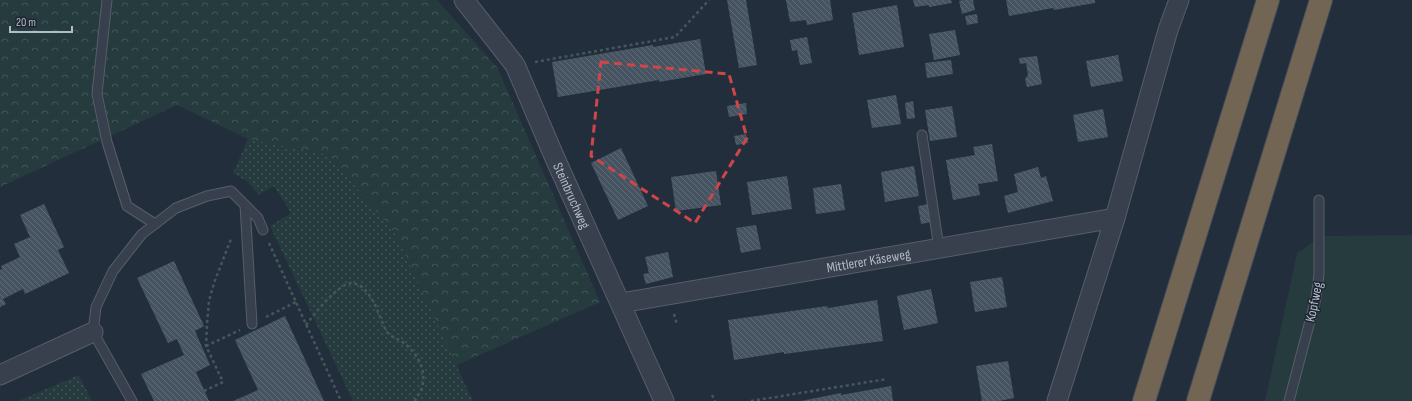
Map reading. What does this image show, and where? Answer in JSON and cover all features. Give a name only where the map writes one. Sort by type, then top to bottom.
[{"type":"highway","points":[[1144,401],[1268,0]]},
{"type":"highway","points":[[1198,401],[1321,0]]},
{"type":"street","name":"Steinbruchweg","points":[[464,0],[515,66],[664,401]]},
{"type":"street","points":[[1056,401],[1115,218],[1166,37],[1179,0]]},
{"type":"street","name":"Mittlerer Käseweg","points":[[621,303],[1115,218]]},
{"type":"street","points":[[0,375],[93,332]]},
{"type":"lane","points":[[107,0],[97,94],[107,142],[127,206],[155,224]]},
{"type":"lane","points":[[922,135],[939,248]]},
{"type":"lane","points":[[132,401],[93,332],[96,307],[113,271],[142,234],[176,208],[207,196],[231,191],[258,218],[263,230]]},
{"type":"lane","name":"Kopfweg","points":[[1289,401],[1316,298],[1319,274],[1319,200]]},
{"type":"lane","points":[[245,205],[252,324]]},
{"type":"path","points":[[515,66],[674,37],[710,0]]},
{"type":"path","points":[[204,391],[223,382],[206,346],[209,300],[214,283],[245,205]]},
{"type":"path","points":[[263,230],[341,401]]},
{"type":"path","points":[[306,325],[330,297],[343,286],[350,283],[356,284],[363,288],[370,298],[389,335],[400,340],[414,351],[420,362],[423,378],[422,387],[415,401]]},
{"type":"path","points":[[751,401],[887,379]]},
{"type":"path","points":[[712,395],[715,401]]},
{"type":"highlighted area","points":[[601,62],[729,74],[747,138],[695,223],[591,156]]},
{"type":"green space","points":[[0,0],[437,0],[497,67],[600,302],[455,366],[396,235],[329,155],[248,139],[177,105],[0,187]]},
{"type":"green space","points":[[248,139],[329,155],[396,235],[473,401],[353,401],[270,226],[291,213],[274,186],[259,195],[248,182],[233,173]]},
{"type":"green space","points":[[1412,235],[1412,401],[1265,401],[1297,253],[1322,236]]},
{"type":"green space","points":[[79,375],[92,401],[18,401]]},
{"type":"building","points":[[727,0],[746,0],[757,65],[739,68]]},
{"type":"building","points":[[786,0],[830,0],[833,20],[807,25],[806,20],[790,22]]},
{"type":"building","points":[[913,0],[951,0],[952,3],[929,7],[929,5],[915,7]]},
{"type":"building","points":[[973,0],[975,10],[962,14],[959,1]]},
{"type":"building","points":[[1006,0],[1095,0],[1095,3],[1054,10],[1053,8],[1009,16]]},
{"type":"building","points":[[897,5],[904,47],[859,55],[852,13]]},
{"type":"building","points":[[977,14],[978,23],[967,25],[965,16]]},
{"type":"building","points":[[955,30],[960,55],[934,60],[929,34]]},
{"type":"building","points":[[807,37],[812,63],[800,65],[797,50],[792,51],[790,40]]},
{"type":"building","points":[[700,39],[706,74],[659,82],[659,80],[558,97],[552,62],[653,45],[653,47]]},
{"type":"building","points":[[1118,55],[1123,81],[1091,87],[1086,61]]},
{"type":"building","points":[[1037,56],[1042,84],[1027,87],[1025,79],[1028,75],[1026,63],[1020,64],[1019,58]]},
{"type":"building","points":[[951,60],[953,74],[927,78],[925,63]]},
{"type":"building","points":[[896,95],[901,124],[872,128],[867,100]]},
{"type":"building","points":[[913,101],[915,118],[907,119],[905,103]]},
{"type":"building","points":[[746,103],[747,114],[729,117],[727,106]]},
{"type":"building","points":[[952,106],[957,137],[930,141],[925,110]]},
{"type":"building","points":[[1103,109],[1108,137],[1078,142],[1073,115]]},
{"type":"building","points":[[746,134],[748,143],[736,145],[734,136]]},
{"type":"building","points":[[992,144],[998,181],[978,184],[980,195],[953,200],[946,160],[975,155],[973,147]]},
{"type":"building","points":[[621,148],[648,206],[618,220],[591,163]]},
{"type":"building","points":[[914,166],[919,196],[885,202],[881,172]]},
{"type":"building","points":[[1038,167],[1041,178],[1046,176],[1053,201],[1008,213],[1004,196],[1018,192],[1014,174]]},
{"type":"building","points":[[716,171],[721,205],[676,211],[671,177]]},
{"type":"building","points":[[787,176],[792,209],[752,215],[747,182]]},
{"type":"building","points":[[841,184],[845,210],[816,214],[813,188]]},
{"type":"building","points":[[44,204],[64,247],[58,250],[69,273],[25,294],[23,289],[3,299],[6,304],[0,307],[1,266],[20,257],[14,244],[30,237],[20,215]]},
{"type":"building","points":[[929,204],[932,222],[921,224],[918,206]]},
{"type":"building","points":[[756,225],[761,249],[741,253],[736,228]]},
{"type":"building","points":[[668,252],[673,277],[646,284],[643,274],[649,273],[645,257]]},
{"type":"building","points":[[174,261],[204,326],[195,331],[210,365],[196,372],[209,401],[154,401],[141,374],[184,355],[177,339],[168,343],[137,278]]},
{"type":"building","points":[[1002,277],[1007,307],[975,312],[970,282]]},
{"type":"building","points":[[931,289],[938,323],[904,330],[897,296]]},
{"type":"building","points":[[877,300],[883,341],[784,354],[784,352],[734,360],[728,320],[827,306],[828,308]]},
{"type":"building","points":[[285,316],[324,401],[233,401],[258,390],[235,340]]},
{"type":"building","points":[[1008,361],[1014,398],[999,401],[982,401],[976,366]]},
{"type":"building","points":[[891,386],[893,401],[801,401],[841,393],[841,395]]}]
